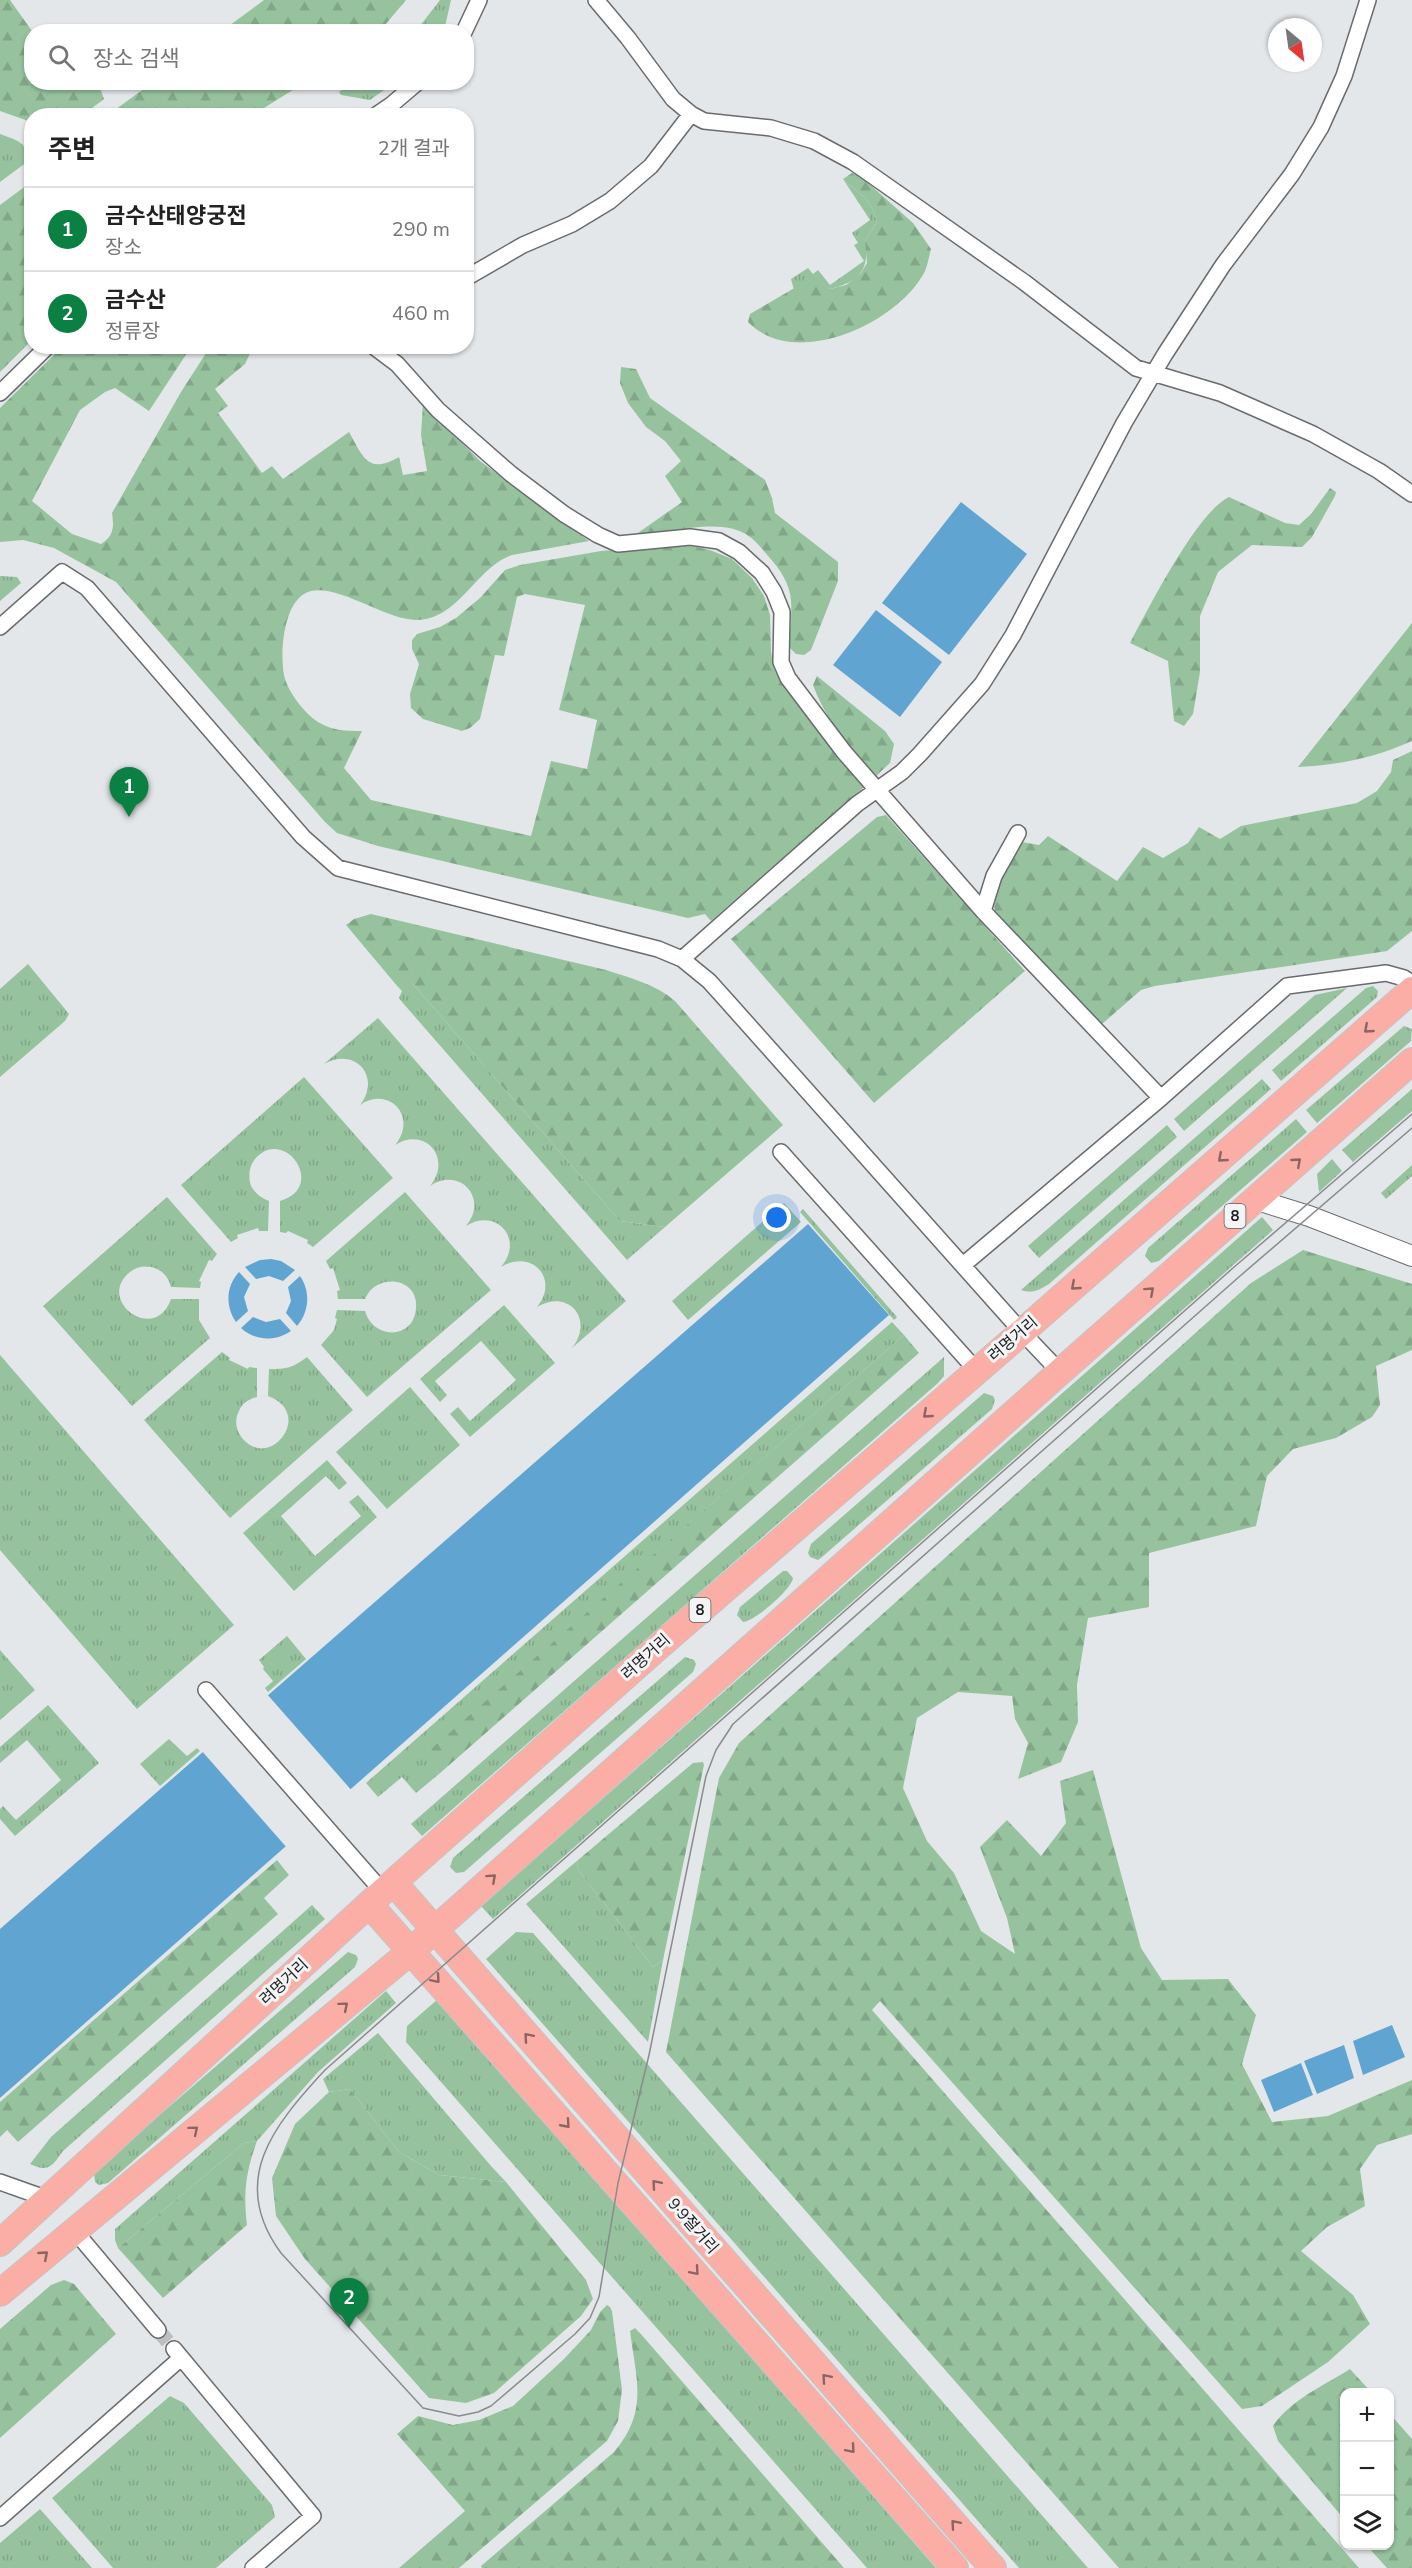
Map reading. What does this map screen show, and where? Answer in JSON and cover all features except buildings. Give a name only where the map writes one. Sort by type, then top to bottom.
[{"type":"highway","name":"려명거리","points":[[0,2242],[382,1893],[658,1647],[1412,990]]},
{"type":"highway","name":"8","points":[[0,2293],[411,1951],[1254,1199],[1412,1061]]},
{"type":"highway","name":"9·9절거리","points":[[382,1893],[435,1929],[993,2568]]},
{"type":"highway","name":"9·9절거리","points":[[382,1893],[411,1951],[955,2568]]},
{"type":"street","points":[[468,24],[479,0]]},
{"type":"street","points":[[596,0],[673,99],[690,114],[704,121],[771,128],[814,141],[853,162],[1024,282],[1136,368],[1220,393],[1313,435],[1379,471],[1412,494]]},
{"type":"street","points":[[682,958],[857,804],[877,791],[920,754],[982,684],[1013,635],[1124,423],[1153,374],[1223,265],[1292,174],[1321,128],[1344,76],[1368,0]]},
{"type":"street","points":[[387,108],[409,90]]},
{"type":"street","points":[[474,273],[523,245],[572,224],[610,201],[651,166],[690,114]]},
{"type":"street","points":[[0,393],[40,354]]},
{"type":"street","points":[[384,354],[397,364],[438,410],[511,474],[564,514],[598,535],[618,544],[690,537],[719,541],[739,552],[762,573],[774,592],[782,612],[781,662],[788,678],[877,791],[983,910],[1161,1098]]},
{"type":"street","points":[[0,627],[62,572],[87,588],[303,837],[338,868],[628,939],[682,958],[709,981],[1060,1372]]},
{"type":"street","points":[[983,910],[994,876],[1018,833]]},
{"type":"street","points":[[963,1265],[1161,1098],[1287,986],[1386,973],[1412,983]]},
{"type":"street","points":[[781,1152],[977,1371]]},
{"type":"street","points":[[1254,1199],[1309,1216],[1412,1256]]},
{"type":"street","points":[[206,1690],[382,1893]]},
{"type":"street","points":[[0,2182],[48,2199]]},
{"type":"street","points":[[74,2230],[158,2330]]},
{"type":"street","points":[[0,2518],[178,2353],[313,2516],[253,2568]]},
{"type":"green space","points":[[0,0],[10,0],[27,24],[24,24],[24,90],[101,90],[104,99],[92,108],[24,108],[24,120],[0,111]]},
{"type":"green space","points":[[264,0],[406,0],[386,24],[231,24]]},
{"type":"green space","points":[[440,0],[451,0],[446,24],[421,24]]},
{"type":"green space","points":[[142,90],[293,90],[264,108],[118,108]]},
{"type":"green space","points":[[342,90],[384,90],[370,100],[341,95],[339,92]]},
{"type":"green space","points":[[0,134],[24,146],[24,164],[0,182]]},
{"type":"green space","points":[[852,173],[859,175],[913,223],[931,249],[925,271],[912,290],[893,308],[870,323],[844,334],[818,341],[792,342],[768,336],[748,322],[750,314],[808,280],[819,281],[830,289],[846,285],[861,273],[867,263],[865,241],[877,222],[868,201],[843,179]]},
{"type":"green space","points":[[843,179],[868,201],[877,222],[865,241],[864,267],[855,278],[840,286],[830,289],[812,281],[794,290],[791,279],[808,268],[813,274],[818,270],[830,285],[864,261],[854,245],[858,243],[852,233],[870,220]]},
{"type":"green space","points":[[24,187],[24,348],[0,372],[0,205]]},
{"type":"green space","points":[[55,354],[186,354],[149,411],[115,388],[105,392],[80,410],[32,501],[72,534],[101,544],[111,534],[112,513],[181,392],[205,354],[250,354],[245,364],[215,389],[228,406],[218,413],[262,473],[272,466],[283,479],[349,432],[363,456],[373,464],[389,462],[399,457],[403,475],[427,471],[421,435],[423,403],[480,461],[589,541],[512,555],[487,571],[456,603],[431,618],[416,620],[403,618],[328,591],[304,594],[297,600],[287,620],[283,643],[282,655],[286,681],[297,702],[318,722],[334,729],[362,731],[344,768],[371,800],[531,836],[551,761],[587,769],[597,720],[559,710],[585,605],[525,594],[517,597],[504,656],[495,655],[480,719],[470,728],[462,731],[423,719],[411,708],[410,694],[419,664],[412,649],[412,640],[417,634],[440,627],[456,618],[480,598],[505,570],[520,565],[601,551],[688,545],[710,550],[732,559],[752,578],[764,596],[770,615],[771,652],[775,671],[798,705],[865,786],[711,921],[705,914],[688,918],[378,846],[337,833],[116,582],[54,548],[23,540],[0,542],[0,408]]},
{"type":"green space","points":[[621,367],[636,369],[650,398],[765,480],[775,513],[838,562],[838,581],[811,650],[804,655],[796,654],[789,647],[790,595],[781,572],[750,537],[725,527],[680,530],[638,539],[635,535],[682,502],[665,476],[681,461],[665,441],[646,427],[628,403],[620,383]]},
{"type":"green space","points":[[1330,488],[1336,492],[1335,496],[1312,537],[1302,547],[1252,545],[1218,572],[1200,616],[1200,672],[1193,714],[1184,726],[1174,721],[1168,661],[1130,643],[1188,541],[1216,506],[1229,497],[1285,523],[1299,525],[1311,514]]},
{"type":"green space","points":[[0,576],[17,577],[21,583],[0,601]]},
{"type":"green space","points":[[1412,623],[1412,741],[1356,760],[1298,767]]},
{"type":"green space","points":[[817,676],[885,731],[894,744],[890,763],[875,777],[840,734],[825,711],[813,685]]},
{"type":"green space","points":[[1412,751],[1412,931],[1387,951],[1155,986],[1141,990],[1102,1024],[995,911],[995,895],[1022,842],[1039,845],[1048,836],[1117,881],[1143,847],[1163,858],[1188,843],[1199,827],[1220,839],[1241,826],[1357,803],[1377,791],[1391,772],[1393,760]]},
{"type":"green space","points":[[886,815],[1025,971],[874,1103],[731,939],[877,817]]},
{"type":"green space","points":[[371,914],[606,970],[659,990],[675,1001],[783,1125],[665,1227],[620,1221],[412,983],[398,987],[346,925],[354,919]]},
{"type":"green space","points":[[28,964],[69,1014],[65,1021],[0,1077],[0,989]]},
{"type":"green space","points":[[404,983],[412,983],[620,1221],[665,1227],[627,1260],[402,1002],[399,998],[402,991],[398,987]]},
{"type":"green space","points":[[1373,986],[1378,991],[1377,997],[1281,1081],[1272,1070],[1366,988]]},
{"type":"green space","points":[[1347,988],[1184,1131],[1174,1119],[1315,995]]},
{"type":"green space","points":[[378,1018],[626,1301],[572,1348],[581,1327],[575,1309],[559,1301],[548,1302],[537,1307],[543,1296],[544,1277],[539,1269],[523,1261],[512,1262],[501,1267],[508,1256],[510,1246],[504,1229],[488,1220],[477,1221],[466,1226],[472,1216],[473,1196],[461,1183],[452,1180],[441,1181],[430,1186],[436,1175],[437,1156],[425,1142],[416,1139],[395,1145],[401,1135],[403,1125],[402,1115],[397,1107],[381,1099],[360,1105],[368,1084],[362,1067],[346,1059],[335,1059],[324,1064]]},
{"type":"green space","points":[[1404,1026],[1412,1029],[1411,1041],[1317,1123],[1306,1110]]},
{"type":"green space","points":[[304,1077],[393,1178],[313,1247],[307,1243],[308,1240],[288,1231],[280,1232],[280,1201],[294,1194],[300,1184],[301,1173],[296,1162],[288,1154],[278,1149],[266,1150],[255,1159],[249,1175],[254,1191],[269,1201],[268,1231],[259,1231],[258,1228],[237,1235],[238,1238],[231,1242],[181,1185]]},
{"type":"green space","points":[[1262,1079],[1271,1089],[1049,1284],[1036,1291],[1021,1290]]},
{"type":"green space","points":[[1412,1089],[1412,1111],[1353,1162],[1342,1150]]},
{"type":"green space","points":[[1296,1119],[1307,1132],[1159,1261],[1151,1263],[1145,1256],[1148,1248]]},
{"type":"green space","points":[[1167,1125],[1177,1137],[1039,1258],[1028,1246]]},
{"type":"green space","points":[[1332,1159],[1342,1171],[1319,1192],[1317,1174]]},
{"type":"green space","points":[[1412,1165],[1412,1176],[1386,1199],[1381,1193]]},
{"type":"green space","points":[[405,1192],[491,1290],[367,1397],[321,1345],[334,1330],[337,1310],[365,1311],[369,1321],[376,1327],[384,1331],[401,1331],[414,1319],[415,1298],[404,1284],[387,1282],[370,1290],[365,1299],[338,1299],[337,1291],[340,1290],[333,1268],[330,1269],[326,1261]]},
{"type":"green space","points":[[167,1197],[217,1254],[212,1261],[209,1260],[199,1281],[201,1282],[200,1288],[171,1287],[162,1272],[154,1268],[143,1267],[130,1272],[121,1283],[119,1294],[123,1305],[131,1313],[142,1318],[153,1318],[163,1312],[171,1299],[199,1299],[199,1320],[210,1338],[132,1406],[43,1306]]},
{"type":"green space","points":[[784,1203],[801,1222],[688,1320],[672,1301]]},
{"type":"green space","points":[[803,1209],[897,1317],[894,1320],[800,1212]]},
{"type":"green space","points":[[1262,1217],[1273,1230],[493,1919],[481,1906]]},
{"type":"green space","points":[[1303,1250],[1412,1284],[1412,1350],[1376,1366],[1380,1405],[1372,1417],[1336,1438],[1293,1449],[1267,1476],[1256,1526],[1149,1553],[1149,1607],[1088,1618],[1077,1685],[1078,1722],[1061,1762],[1018,1779],[1028,1743],[1015,1719],[1012,1696],[958,1692],[917,1718],[903,1788],[927,1841],[954,1873],[981,1931],[1015,1954],[1007,1918],[980,1847],[1007,1820],[1041,1856],[1066,1823],[1060,1781],[1093,1770],[1141,1948],[1162,1980],[1228,1979],[1256,2015],[1242,2064],[1272,2122],[1328,2116],[1412,2080],[1412,2134],[1377,2145],[1360,2169],[1365,2206],[1327,2227],[1301,2251],[1353,2295],[1370,2324],[1328,2362],[1262,2406],[1242,2409],[880,2001],[872,2010],[1340,2546],[1340,2550],[1343,2550],[1359,2568],[1119,2568],[666,2052],[719,1778],[739,1743],[1251,1283]]},
{"type":"green space","points":[[504,1305],[555,1363],[470,1437],[450,1414],[458,1407],[470,1421],[516,1380],[481,1341],[435,1381],[447,1395],[440,1402],[420,1379]]},
{"type":"green space","points":[[892,1322],[904,1335],[424,1756],[439,1774],[416,1793],[402,1777],[378,1797],[366,1783]]},
{"type":"green space","points":[[904,1335],[919,1353],[439,1774],[423,1756]]},
{"type":"green space","points":[[222,1352],[230,1358],[229,1360],[248,1369],[249,1367],[257,1368],[257,1397],[242,1406],[236,1421],[242,1438],[253,1447],[264,1448],[275,1444],[283,1436],[288,1426],[288,1415],[282,1404],[268,1396],[269,1369],[289,1367],[307,1357],[353,1410],[230,1518],[144,1420]]},
{"type":"green space","points":[[0,1355],[234,1625],[137,1709],[0,1550]]},
{"type":"green space","points":[[944,1357],[944,1376],[938,1383],[422,1836],[411,1824]]},
{"type":"green space","points":[[410,1387],[460,1445],[387,1509],[336,1452]]},
{"type":"green space","points":[[984,1393],[993,1396],[995,1400],[992,1409],[822,1557],[818,1560],[810,1557],[808,1553],[811,1544]]},
{"type":"green space","points":[[327,1460],[347,1483],[339,1490],[326,1476],[281,1516],[315,1556],[361,1516],[349,1502],[358,1495],[377,1517],[294,1591],[243,1533]]},
{"type":"green space","points":[[783,1571],[787,1571],[793,1578],[786,1590],[755,1617],[743,1622],[737,1615],[740,1607]]},
{"type":"green space","points":[[287,1636],[306,1659],[268,1692],[265,1688],[273,1681],[259,1660]]},
{"type":"green space","points":[[0,1650],[35,1690],[0,1720]]},
{"type":"green space","points":[[685,1657],[694,1660],[696,1664],[693,1672],[464,1872],[456,1873],[450,1867],[453,1858]]},
{"type":"green space","points":[[48,1705],[99,1763],[15,1836],[0,1819],[0,1809],[3,1806],[16,1820],[61,1780],[27,1740],[0,1763],[0,1747]]},
{"type":"green space","points":[[169,1739],[187,1756],[197,1748],[200,1751],[160,1786],[140,1764]]},
{"type":"green space","points":[[703,1762],[663,1960],[653,1967],[577,1868],[578,1860],[693,1763]]},
{"type":"green space","points":[[277,1860],[289,1875],[264,1898],[278,1914],[18,2142],[7,2130],[0,2137],[0,2102]]},
{"type":"green space","points":[[578,1860],[577,1868],[653,1967],[663,1960],[648,2042],[526,1904]]},
{"type":"green space","points":[[312,1905],[325,1919],[63,2151],[53,2164],[42,2168],[30,2164],[51,2137]]},
{"type":"green space","points":[[516,1932],[533,1933],[1088,2568],[1019,2568],[486,1959]]},
{"type":"green space","points":[[348,1952],[356,1955],[358,1959],[355,1967],[108,2183],[99,2185],[95,2182],[96,2170]]},
{"type":"green space","points":[[386,1991],[396,2003],[318,2072],[257,2141],[244,2143],[118,2248],[115,2229]]},
{"type":"green space","points":[[438,1999],[936,2568],[867,2568],[406,2042],[407,2026]]},
{"type":"green space","points":[[378,2033],[506,2182],[439,2175],[399,2152],[350,2089],[329,2092],[323,2079]]},
{"type":"green space","points":[[350,2089],[399,2152],[439,2175],[506,2182],[586,2280],[593,2299],[581,2316],[494,2393],[466,2403],[429,2398],[305,2259],[276,2216],[272,2178],[295,2124],[329,2092]]},
{"type":"green space","points":[[257,2141],[246,2182],[247,2225],[163,2298],[118,2248],[244,2143]]},
{"type":"green space","points":[[64,2280],[74,2284],[116,2334],[0,2438],[0,2329],[51,2285]]},
{"type":"green space","points":[[607,2305],[612,2311],[622,2390],[618,2421],[607,2441],[459,2568],[399,2568],[465,2511],[397,2434],[418,2416],[453,2425],[479,2420],[513,2406],[564,2359],[591,2330],[600,2312]]},
{"type":"green space","points":[[635,2328],[844,2568],[482,2568],[481,2566],[614,2452],[625,2437],[636,2408],[637,2380],[630,2331]]},
{"type":"green space","points":[[1350,2369],[1367,2388],[1340,2388],[1340,2514],[1278,2441],[1273,2426],[1289,2408]]},
{"type":"green space","points":[[170,2396],[184,2403],[272,2505],[275,2517],[216,2568],[113,2568],[52,2498]]},
{"type":"green space","points":[[1394,2419],[1412,2439],[1412,2568],[1387,2568],[1371,2550],[1394,2550]]},
{"type":"green space","points":[[40,2509],[92,2568],[0,2568],[0,2543]]},
{"type":"water","points":[[961,502],[1027,554],[949,655],[882,603]]},
{"type":"water","points":[[876,610],[942,662],[900,717],[833,665]]},
{"type":"water","points":[[808,1224],[889,1315],[0,2098],[0,1929]]},
{"type":"water","points":[[260,1260],[281,1261],[295,1270],[283,1281],[269,1276],[256,1279],[245,1267]]},
{"type":"water","points":[[239,1272],[250,1284],[244,1297],[248,1311],[236,1322],[232,1316],[228,1296],[231,1283]]},
{"type":"water","points":[[300,1276],[306,1289],[307,1302],[304,1315],[297,1326],[286,1313],[291,1301],[288,1287]]},
{"type":"water","points":[[253,1317],[266,1322],[280,1319],[291,1331],[272,1338],[252,1336],[241,1328]]},
{"type":"water","points":[[1392,2025],[1405,2057],[1363,2075],[1353,2041]]},
{"type":"water","points":[[1344,2045],[1354,2078],[1317,2094],[1304,2061]]},
{"type":"water","points":[[1301,2063],[1313,2095],[1274,2112],[1261,2080]]},
{"type":"pier","points":[[266,1693],[353,1792],[288,1849],[201,1750]]},
{"type":"tunnel","points":[[158,2330],[174,2349]]},
{"type":"tram line","points":[[1412,1114],[1233,1268],[325,2070],[289,2112],[274,2134],[264,2156],[258,2178],[258,2202],[266,2227],[281,2253],[423,2408],[459,2416],[478,2412],[491,2406],[575,2334],[590,2318],[599,2297],[618,2183],[649,2055],[706,1776],[716,1750],[733,1724],[1240,1276],[1412,1128]]},
{"type":"place","name":"금수산태양궁전","points":[[129,817]]},
{"type":"place","name":"금수산","points":[[349,2328]]}]
